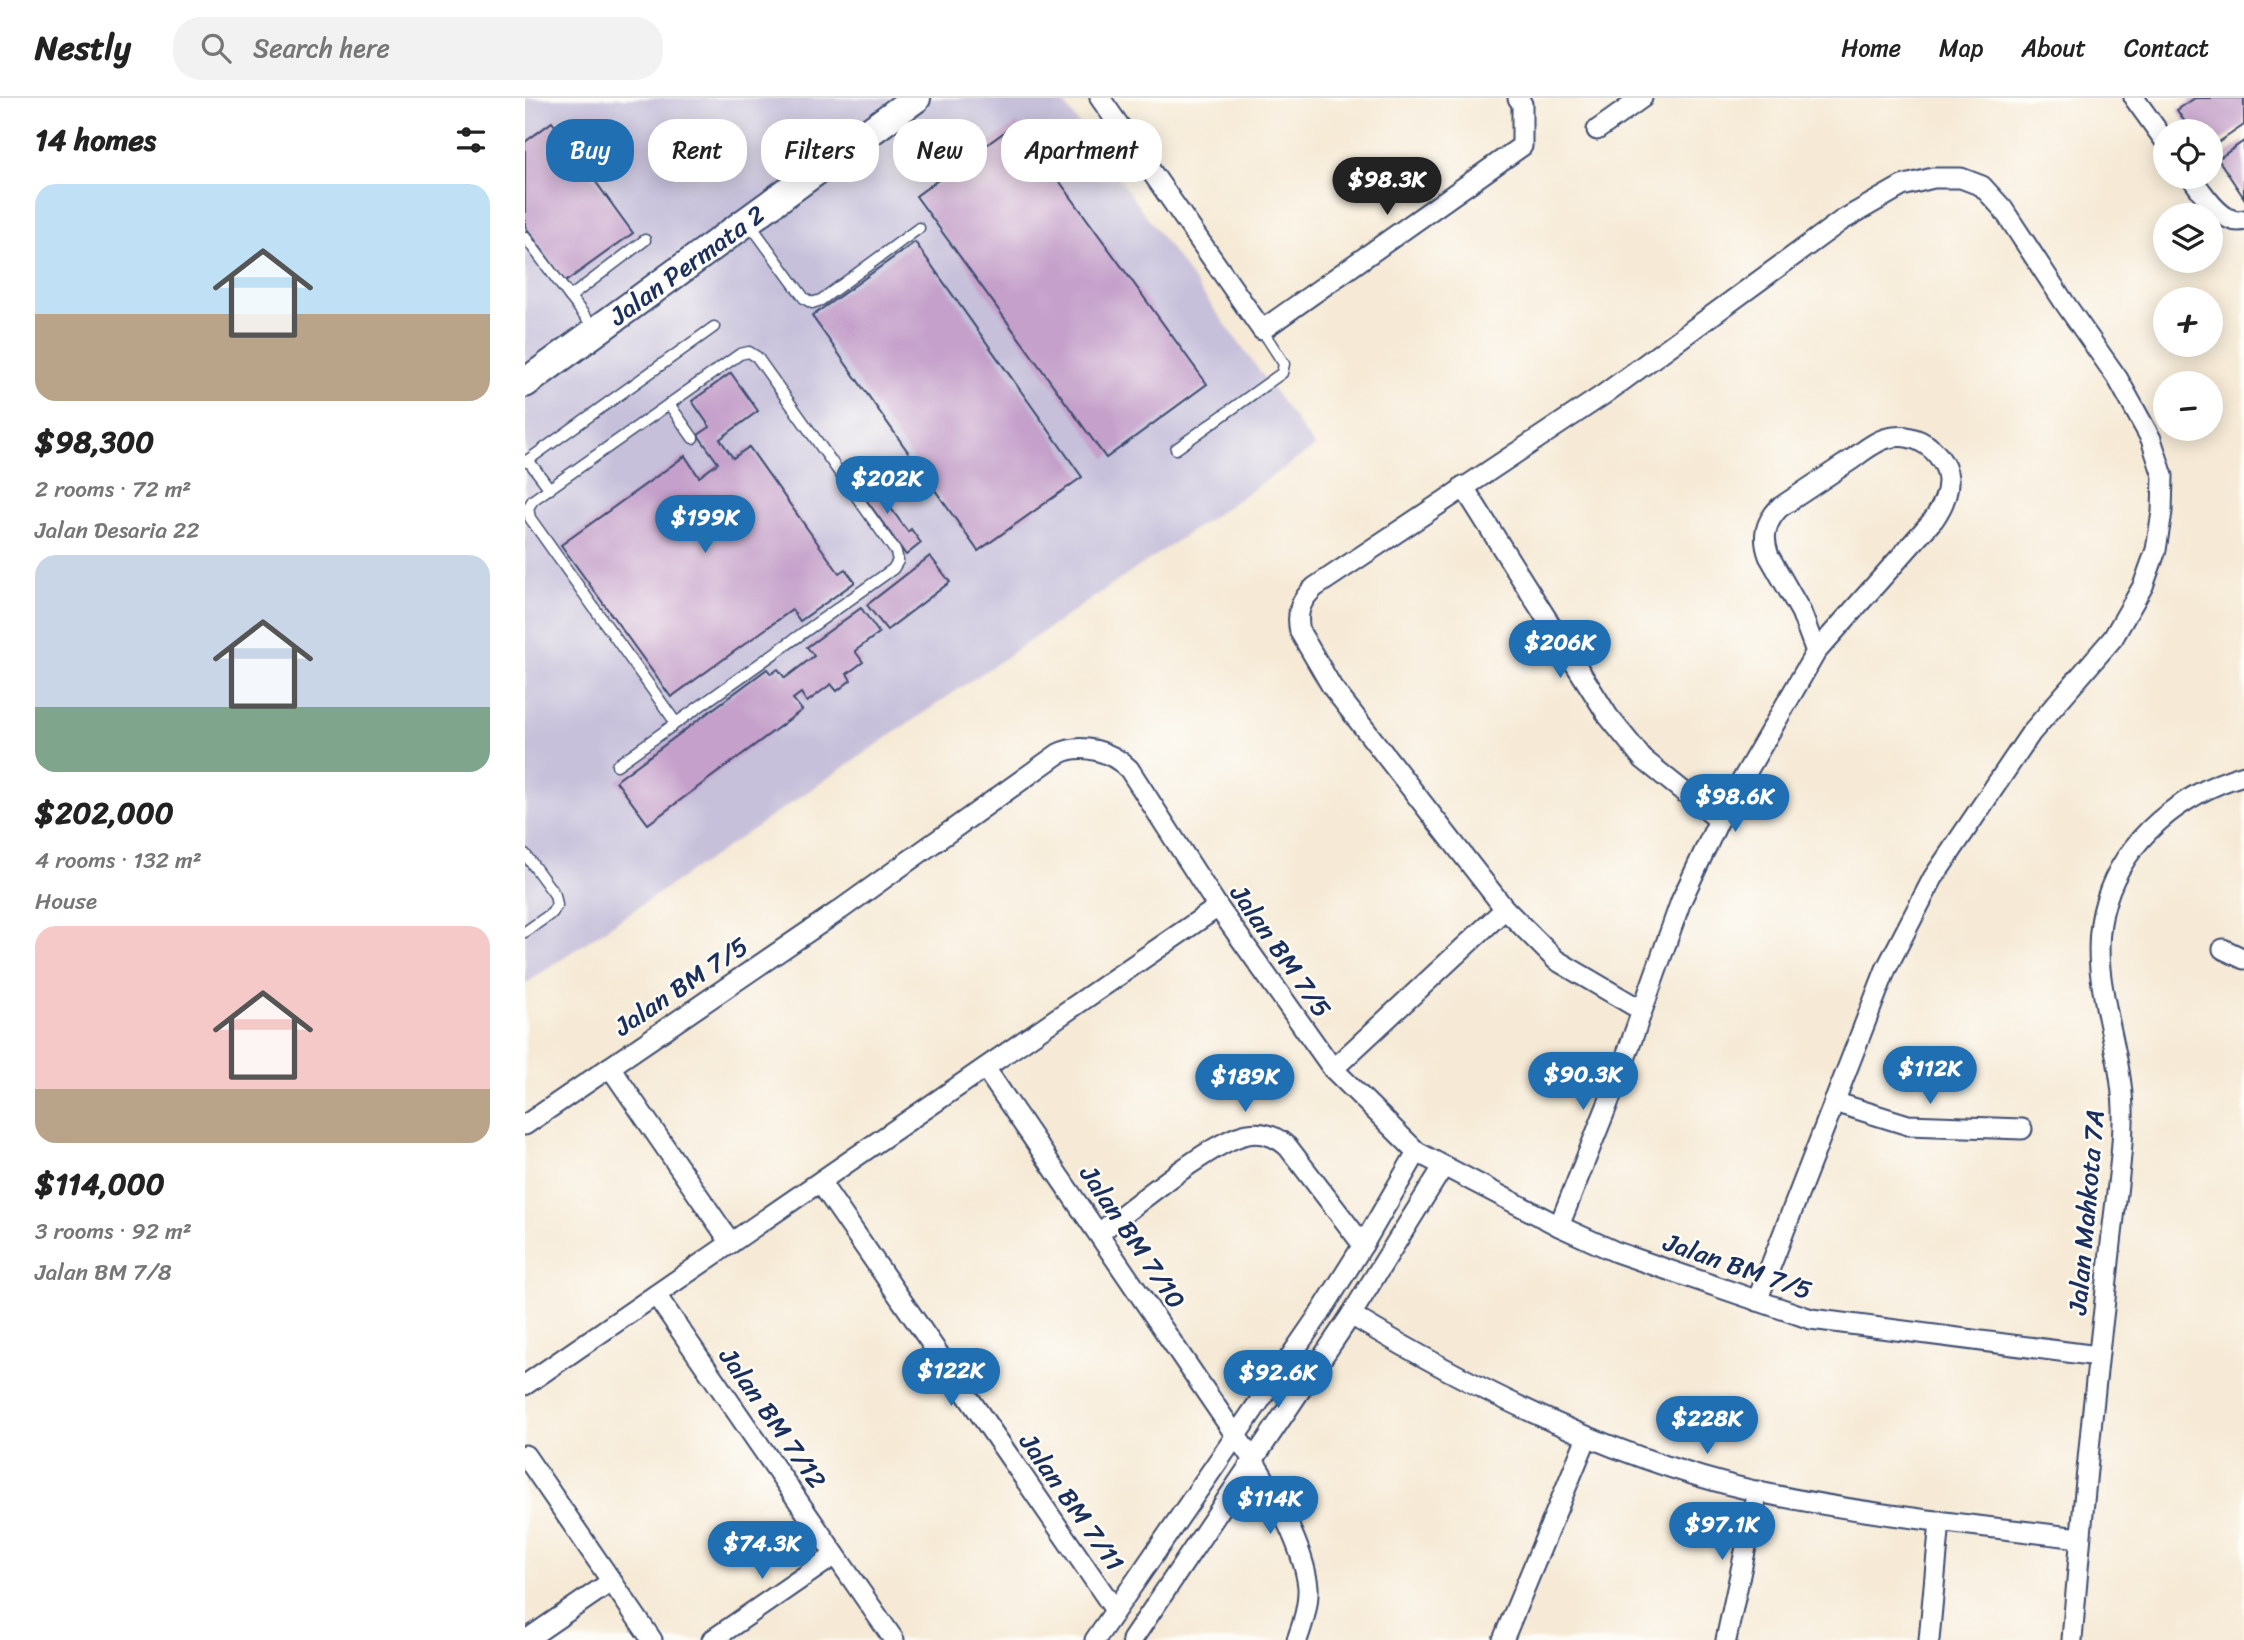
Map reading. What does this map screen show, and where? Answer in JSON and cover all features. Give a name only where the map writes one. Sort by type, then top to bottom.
[{"type":"street","name":"Jalan Permata 2","points":[[525,383],[916,98]]},
{"type":"street","points":[[1100,98],[1262,330],[1522,146],[1522,104],[1518,98]]},
{"type":"street","points":[[1597,130],[1641,98]]},
{"type":"street","points":[[2139,100],[2153,122]]},
{"type":"street","points":[[1641,1010],[1556,960],[1504,909],[1332,687],[1300,632],[1297,622],[1301,602],[1315,587],[1603,395],[1841,221],[1902,186],[1933,178],[1961,178],[1982,186],[2003,209],[2064,303],[2118,379],[2151,439],[2163,475],[2162,512],[2156,550],[2143,586],[2113,638],[2031,733],[1933,878],[1886,969],[1757,1301]]},
{"type":"street","points":[[2201,189],[2224,218],[2238,222],[2244,220]]},
{"type":"street","points":[[1559,1226],[1619,1076],[1681,901],[1719,820],[1816,652],[1934,519],[1944,504],[1948,484],[1944,464],[1928,445],[1921,441],[1907,436],[1884,439],[1779,509],[1766,525],[1765,546],[1801,612],[1816,652]]},
{"type":"street","points":[[1463,486],[1608,716],[1643,759],[1719,820]]},
{"type":"street","name":"Jalan BM 7/5","points":[[525,1125],[840,910],[1058,754],[1072,748],[1095,750],[1120,761],[1129,769],[1219,907],[1333,1069],[1417,1152],[1559,1226],[1616,1252],[1811,1319],[2098,1356]]},
{"type":"street","name":"Jalan Mahkota 7A","points":[[2072,1640],[2123,1108],[2100,984],[2097,947],[2105,902],[2115,874],[2130,849],[2157,822],[2195,795],[2244,775]]},
{"type":"street","points":[[525,1385],[1219,907]]},
{"type":"street","points":[[1333,1069],[1504,909]]},
{"type":"street","points":[[2223,949],[2244,959]]},
{"type":"street","points":[[610,1067],[731,1243]]},
{"type":"street","name":"Jalan BM 7/10","points":[[985,1068],[1235,1436],[1254,1459],[1291,1532],[1308,1587],[1306,1611],[1297,1640]]},
{"type":"street","points":[[1835,1102],[1907,1125],[2022,1129]]},
{"type":"street","points":[[1099,1233],[1199,1159],[1238,1137],[1256,1133],[1273,1136],[1288,1147],[1363,1245]]},
{"type":"street","points":[[1095,1640],[1321,1311],[1417,1152]]},
{"type":"street","points":[[1132,1640],[1351,1315],[1443,1167]]},
{"type":"street","name":"Jalan BM 7/11","points":[[820,1182],[1115,1610]]},
{"type":"street","name":"Jalan BM 7/12","points":[[656,1295],[894,1640]]},
{"type":"street","points":[[1351,1315],[1424,1359],[1587,1437],[1667,1466],[1758,1492],[1850,1509],[2080,1538]]},
{"type":"street","points":[[1503,1640],[1587,1437]]},
{"type":"street","points":[[525,1455],[652,1640]]},
{"type":"street","points":[[1726,1640],[1758,1492]]},
{"type":"street","points":[[1929,1640],[1940,1521]]},
{"type":"street","points":[[712,1640],[835,1555]]},
{"type":"street","points":[[526,1640],[612,1581]]},
{"type":"lane","points":[[747,221],[804,298],[812,303],[821,300],[919,228]]},
{"type":"lane","points":[[525,237],[597,331]]},
{"type":"lane","points":[[570,298],[646,240]]},
{"type":"lane","points":[[550,489],[526,461],[714,327]]},
{"type":"lane","points":[[1176,449],[1282,373],[1284,364],[1262,330]]},
{"type":"lane","points":[[617,765],[893,569],[898,561],[896,552],[757,357],[749,352],[740,354],[533,500],[528,508],[530,518],[676,723]]},
{"type":"lane","points":[[669,404],[693,438]]},
{"type":"lane","points":[[525,854],[555,895],[557,905],[552,913],[525,932]]},
{"type":"shaded area","points":[[525,98],[1060,98],[1075,119],[1001,119],[1001,182],[1121,182],[1315,447],[525,984]]},
{"type":"building","points":[[2195,98],[2244,98],[2244,125],[2223,139],[2223,119],[2183,119],[2177,110]]},
{"type":"building","points":[[546,126],[546,182],[596,182],[633,233],[565,282],[525,226],[525,142]]},
{"type":"building","points":[[1001,135],[1001,182],[1060,182],[1207,384],[1106,458],[916,196],[935,182],[987,182],[987,145]]},
{"type":"building","points":[[2244,141],[2244,198],[2223,166],[2223,156]]},
{"type":"building","points":[[915,242],[1082,477],[978,551],[812,316]]},
{"type":"building","points":[[731,373],[758,411],[720,439],[733,458],[749,447],[839,573],[845,569],[855,582],[800,621],[792,610],[671,697],[561,545],[685,456],[699,477],[718,463],[698,435],[710,427],[692,401]]},
{"type":"building","points":[[866,474],[908,532],[911,529],[921,543],[906,555],[854,483]]},
{"type":"building","points":[[930,556],[950,582],[887,630],[867,605]]},
{"type":"building","points":[[861,608],[879,633],[855,651],[863,662],[847,674],[851,680],[837,691],[831,684],[807,702],[801,693],[793,699],[802,710],[648,824],[616,781],[767,669],[771,674],[778,669],[785,678],[814,656],[807,647]]}]
